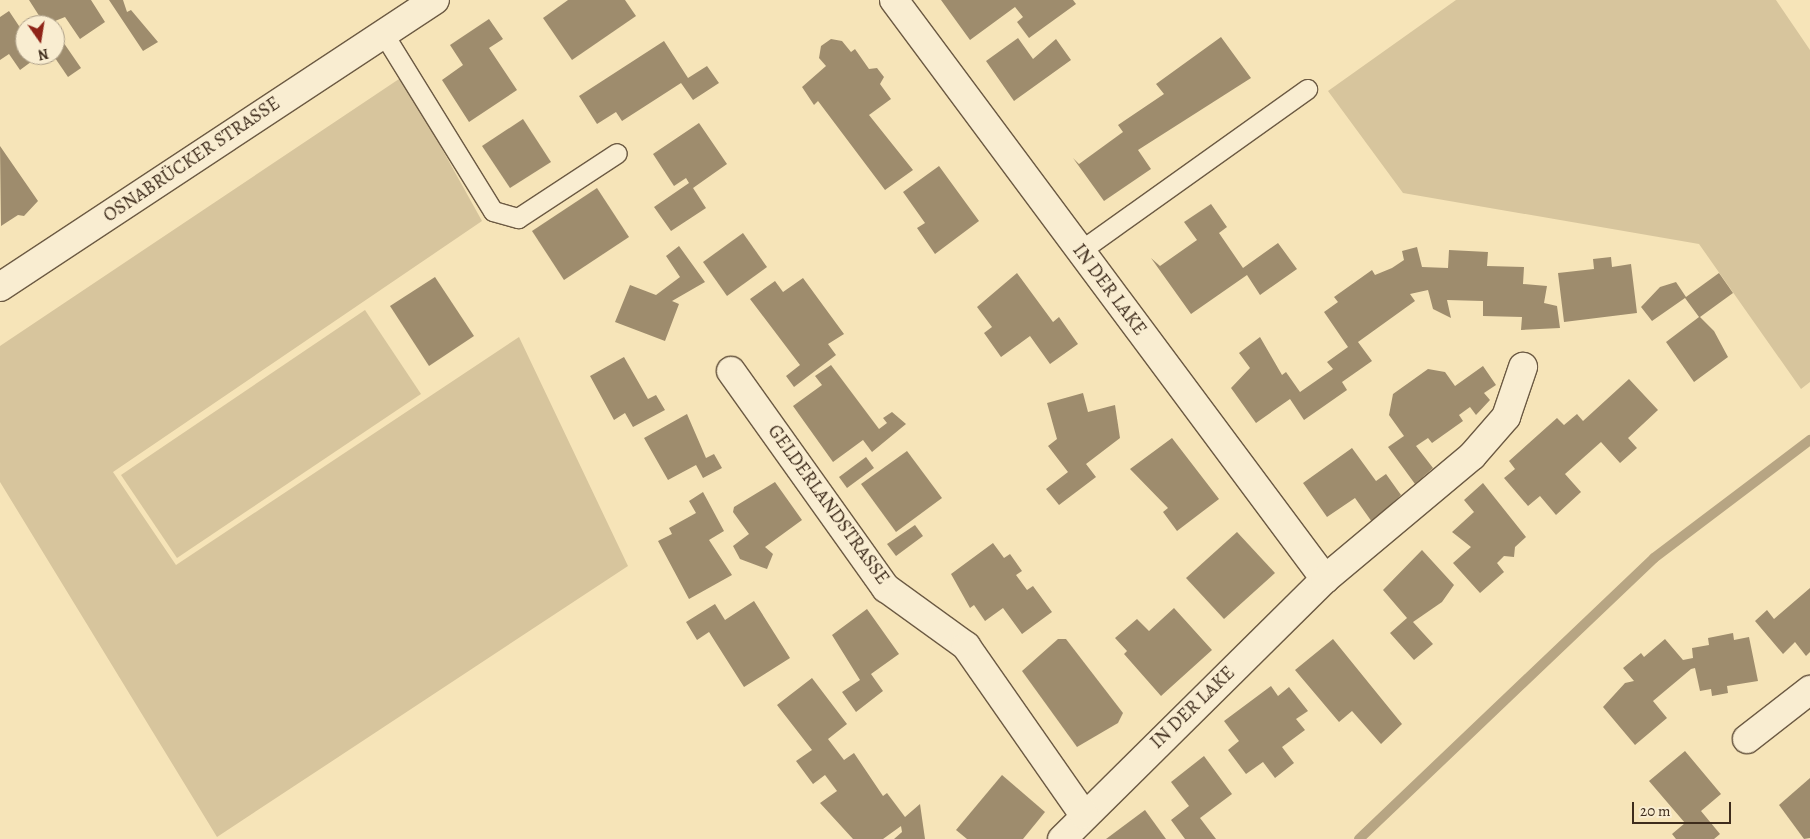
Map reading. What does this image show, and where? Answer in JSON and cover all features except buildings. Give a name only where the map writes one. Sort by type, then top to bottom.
[{"type":"street","name":"OSNABRÜCKER STRASSE","points":[[0,287],[435,0]]},
{"type":"street","name":"IN DER LAKE","points":[[898,2],[1080,252],[1326,579]]},
{"type":"street","name":"IN DER LAKE","points":[[1062,839],[1083,814],[1326,579],[1472,456],[1506,417],[1523,367]]},
{"type":"street","name":"GELDERLANDSTRASSE","points":[[731,371],[886,588],[966,646],[1083,814]]},
{"type":"street","points":[[1747,739],[1810,690]]},
{"type":"lane","points":[[383,33],[493,211],[518,218],[617,152]]},
{"type":"lane","points":[[1080,252],[1307,89]]},
{"type":"shaded area","points":[[1456,0],[1776,0],[1810,50],[1810,382],[1801,389],[1699,244],[1403,193],[1328,91]]},
{"type":"shaded area","points":[[402,77],[482,221],[113,472],[176,565],[519,337],[628,566],[217,837],[0,482],[0,346]]},
{"type":"shaded area","points":[[365,310],[421,394],[177,558],[121,475]]},
{"type":"waterway","points":[[1359,839],[1654,558],[1810,440]]}]
